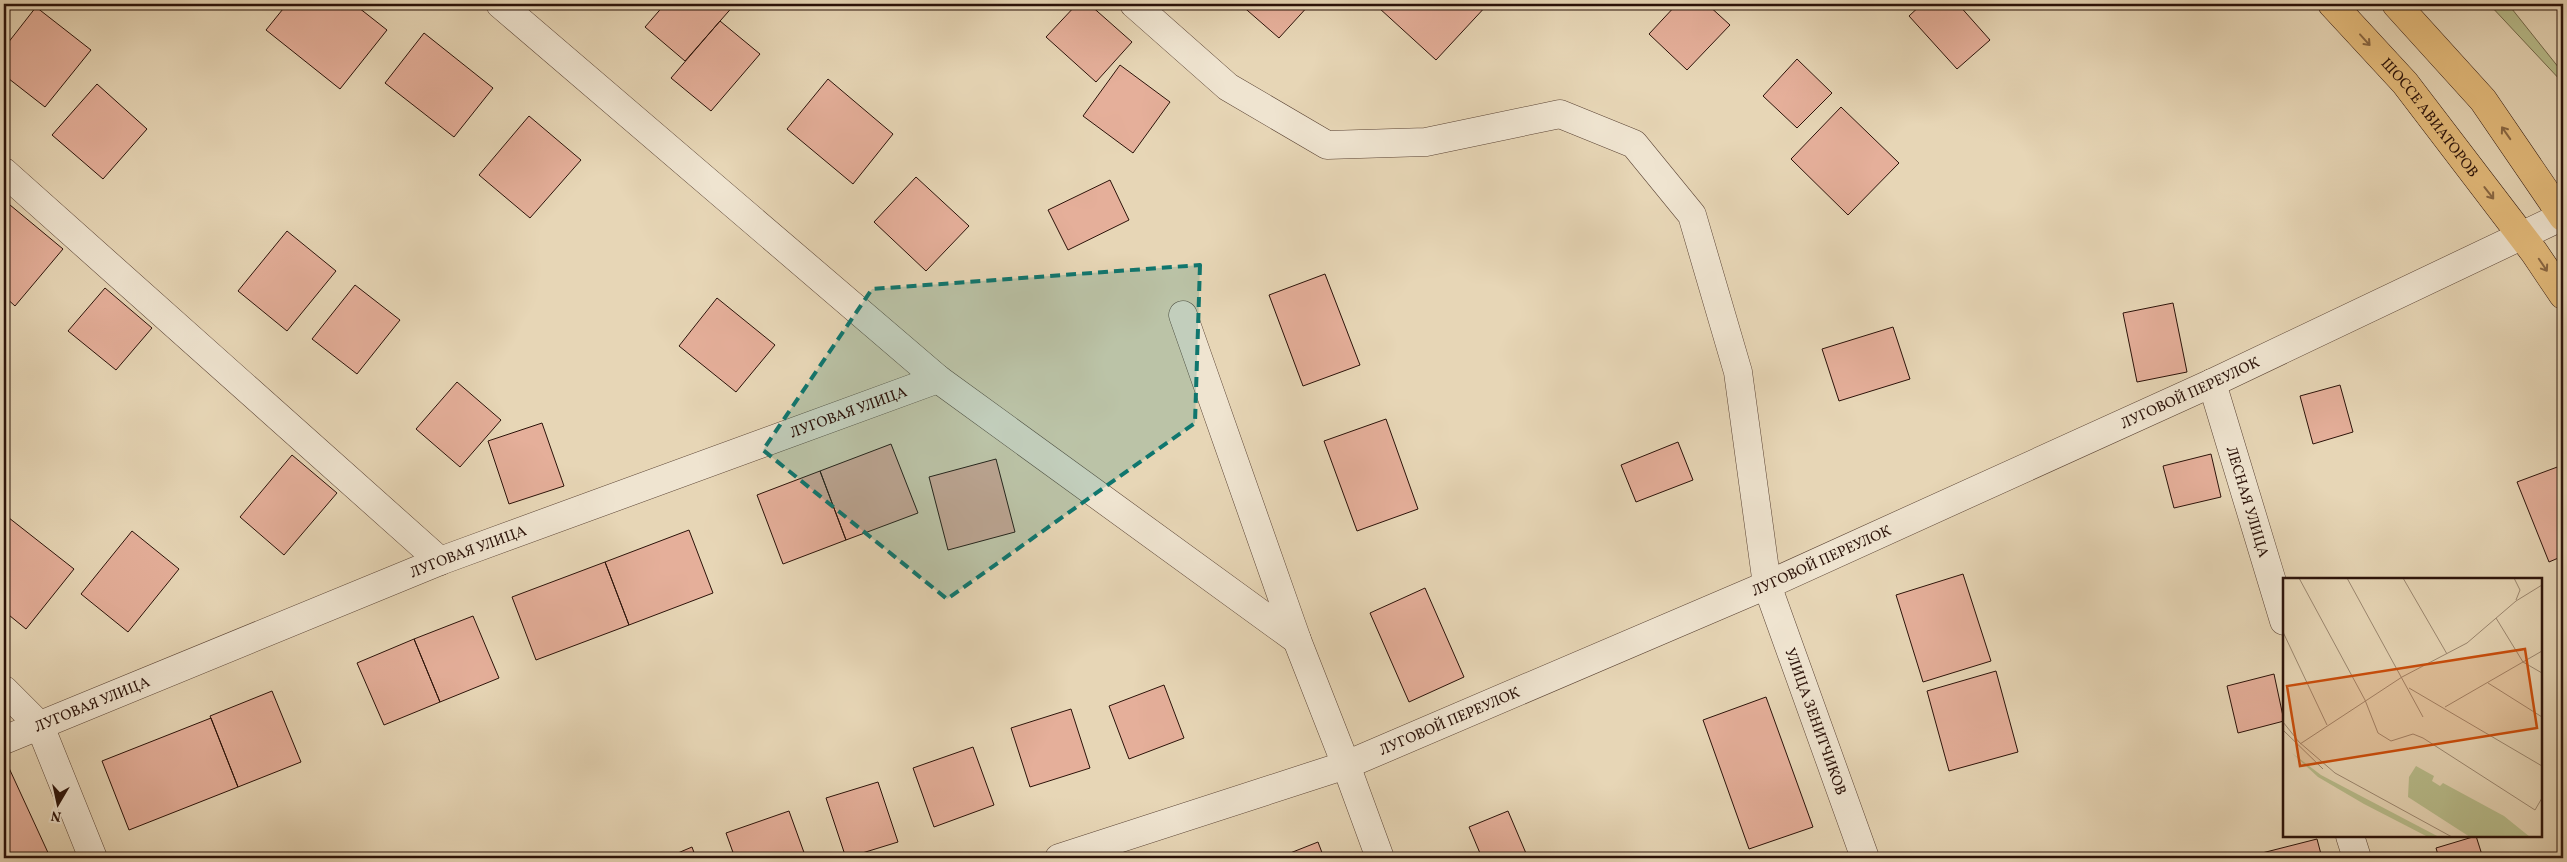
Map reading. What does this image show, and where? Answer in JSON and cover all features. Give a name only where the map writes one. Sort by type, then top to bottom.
[{"type":"main road","name":"ШОССЕ АВИАТОРОВ","points":[[2332,4],[2405,83],[2522,236],[2563,295]]},
{"type":"main road","points":[[2396,4],[2482,100],[2563,216]]},
{"type":"street","points":[[500,4],[938,379],[1297,640]]},
{"type":"street","name":"УЛИЦА ЗЕНИТЧИКОВ","points":[[1134,4],[1228,87],[1327,145],[1426,142],[1560,114],[1634,144],[1692,215],[1738,372],[1767,585],[1865,858]]},
{"type":"street","points":[[4,172],[440,561]]},
{"type":"street","name":"ЛУГОВОЙ ПЕРЕУЛОК","points":[[1059,858],[1346,765],[1767,585],[2212,383],[2563,216]]},
{"type":"street","points":[[1183,315],[1297,640],[1380,858]]},
{"type":"street","name":"ЛУГОВАЯ УЛИЦА","points":[[4,740],[440,561],[938,379]]},
{"type":"street","name":"ЛЕСНАЯ УЛИЦА","points":[[2212,383],[2283,618]]},
{"type":"street","points":[[4,690],[40,726],[93,858]]},
{"type":"street","points":[[2350,837],[2357,858]]},
{"type":"highlighted area","points":[[1200,265],[1195,423],[947,599],[763,450],[872,289]]},
{"type":"green space","points":[[2489,4],[2508,4],[2563,73],[2563,83]]},
{"type":"building","points":[[287,4],[354,4],[387,30],[340,89],[266,30]]},
{"type":"building","points":[[665,4],[735,4],[685,61],[645,27]]},
{"type":"building","points":[[1077,4],[1089,4],[1132,42],[1096,82],[1046,37]]},
{"type":"building","points":[[1240,4],[1310,4],[1279,38]]},
{"type":"building","points":[[1382,4],[1488,4],[1436,60],[1379,8]]},
{"type":"building","points":[[1677,4],[1707,4],[1730,25],[1687,70],[1649,34]]},
{"type":"building","points":[[1922,4],[1958,4],[1990,40],[1957,69],[1909,16]]},
{"type":"building","points":[[36,7],[91,50],[45,107],[4,75],[4,48]]},
{"type":"building","points":[[720,21],[760,54],[711,111],[671,78]]},
{"type":"building","points":[[424,33],[493,88],[454,137],[385,83]]},
{"type":"building","points":[[1797,59],[1832,93],[1797,128],[1763,96]]},
{"type":"building","points":[[1120,65],[1170,102],[1133,153],[1083,116]]},
{"type":"building","points":[[828,79],[893,134],[853,184],[787,129]]},
{"type":"building","points":[[97,84],[147,129],[103,179],[52,135]]},
{"type":"building","points":[[1841,107],[1899,163],[1848,215],[1791,159]]},
{"type":"building","points":[[529,116],[581,160],[530,218],[479,175]]},
{"type":"building","points":[[916,177],[969,226],[926,271],[874,222]]},
{"type":"building","points":[[1110,180],[1129,220],[1068,250],[1048,210]]},
{"type":"building","points":[[4,200],[63,249],[15,306],[4,296]]},
{"type":"building","points":[[287,231],[336,271],[287,331],[238,291]]},
{"type":"building","points":[[1325,274],[1360,365],[1303,386],[1269,295]]},
{"type":"building","points":[[355,285],[400,320],[357,374],[312,339]]},
{"type":"building","points":[[105,288],[152,328],[116,370],[68,331]]},
{"type":"building","points":[[717,298],[775,345],[736,392],[679,346]]},
{"type":"building","points":[[2173,303],[2187,372],[2137,382],[2123,313]]},
{"type":"building","points":[[1893,327],[1910,379],[1839,401],[1822,349]]},
{"type":"building","points":[[457,382],[501,420],[460,467],[416,429]]},
{"type":"building","points":[[2340,385],[2353,432],[2313,444],[2300,396]]},
{"type":"building","points":[[1386,419],[1418,509],[1357,531],[1324,441]]},
{"type":"building","points":[[542,423],[564,486],[509,504],[488,441]]},
{"type":"building","points":[[1678,442],[1693,480],[1636,502],[1621,465]]},
{"type":"building","points":[[891,444],[918,513],[846,540],[820,471]]},
{"type":"building","points":[[2211,454],[2221,497],[2174,508],[2163,466]]},
{"type":"building","points":[[292,455],[337,493],[284,555],[240,517]]},
{"type":"building","points":[[996,459],[1015,532],[948,550],[929,477]]},
{"type":"building","points":[[2560,466],[2563,475],[2563,556],[2549,562],[2517,482]]},
{"type":"building","points":[[820,471],[846,540],[783,564],[757,495]]},
{"type":"building","points":[[4,514],[74,569],[26,629],[4,611]]},
{"type":"building","points":[[689,530],[713,593],[629,625],[605,562]]},
{"type":"building","points":[[132,531],[179,569],[128,632],[81,594]]},
{"type":"building","points":[[605,562],[629,625],[536,660],[512,597]]},
{"type":"building","points":[[1963,574],[1991,661],[1923,682],[1896,595]]},
{"type":"building","points":[[1425,588],[1464,677],[1409,702],[1370,613]]},
{"type":"building","points":[[473,616],[499,678],[440,702],[414,639]]},
{"type":"building","points":[[414,639],[440,702],[384,725],[357,663]]},
{"type":"building","points":[[1996,671],[2018,752],[1949,771],[1927,691]]},
{"type":"building","points":[[2274,674],[2283,721],[2238,733],[2227,686]]},
{"type":"building","points":[[1164,685],[1184,738],[1129,759],[1109,706]]},
{"type":"building","points":[[272,691],[301,762],[238,787],[210,716]]},
{"type":"building","points":[[1766,697],[1813,827],[1749,849],[1703,720]]},
{"type":"building","points":[[1071,709],[1090,768],[1030,787],[1011,728]]},
{"type":"building","points":[[211,718],[238,787],[129,830],[102,761]]},
{"type":"building","points":[[973,747],[994,805],[934,827],[913,768]]},
{"type":"building","points":[[9,768],[50,857],[48,858],[4,858],[4,770]]},
{"type":"building","points":[[878,782],[898,842],[846,858],[826,798]]},
{"type":"building","points":[[789,811],[806,858],[735,858],[726,833]]},
{"type":"building","points":[[1508,811],[1528,858],[1482,858],[1469,827]]},
{"type":"building","points":[[2476,837],[2483,858],[2439,858],[2436,848]]},
{"type":"building","points":[[2317,839],[2322,858],[2263,858],[2262,853]]},
{"type":"building","points":[[1318,842],[1324,858],[1280,858],[1280,857]]},
{"type":"building","points":[[692,847],[696,858],[666,858]]}]
